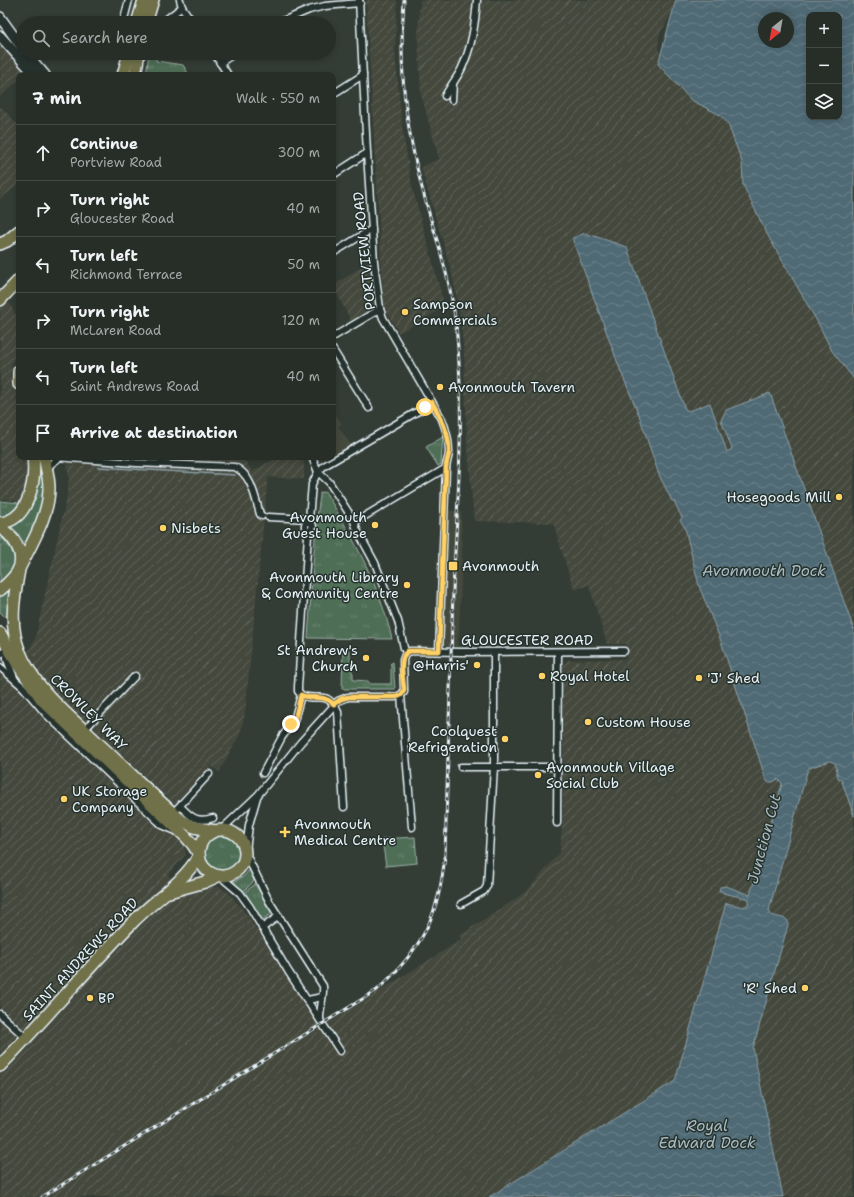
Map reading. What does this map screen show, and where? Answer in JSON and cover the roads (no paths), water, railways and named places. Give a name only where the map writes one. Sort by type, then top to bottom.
[{"type":"highway","points":[[140,16],[144,0]]},
{"type":"highway","points":[[148,16],[153,0]]},
{"type":"highway","points":[[124,72],[127,60]]},
{"type":"highway","points":[[136,72],[138,60]]},
{"type":"highway","points":[[0,244],[8,241],[16,234]]},
{"type":"highway","points":[[0,300],[16,283]]},
{"type":"highway","points":[[0,523],[12,520],[26,504],[31,488],[33,460]]},
{"type":"highway","points":[[0,590],[19,568],[39,527],[46,508],[49,488],[45,460]]},
{"type":"highway","points":[[0,528],[8,533],[17,546],[20,553],[19,568]]},
{"type":"highway","name":"CROWLEY WAY","points":[[19,568],[15,590],[13,618],[14,634],[19,650],[27,666],[42,687],[84,730],[177,809],[191,826],[218,830]]},
{"type":"highway","name":"CROWLEY WAY","points":[[0,633],[3,650],[42,700],[186,837],[199,855]]},
{"type":"highway","points":[[218,830],[229,830],[236,834],[244,843],[246,852],[244,861],[238,871],[228,876],[219,876],[207,871],[202,864],[199,855],[199,847],[203,840],[208,834],[218,830]]},
{"type":"highway","name":"SAINT ANDREWS ROAD","points":[[0,1066],[133,921],[168,892],[192,868],[199,855]]},
{"type":"highway","name":"SAINT ANDREWS ROAD","points":[[168,892],[205,882],[219,876]]},
{"type":"main road","points":[[1,21],[16,40]]},
{"type":"main road","points":[[0,36],[16,54]]},
{"type":"main road","points":[[21,60],[31,72]]},
{"type":"main road","points":[[33,61],[42,72]]},
{"type":"street","points":[[125,16],[128,0]]},
{"type":"street","points":[[180,0],[182,7],[188,16]]},
{"type":"street","points":[[445,96],[462,68],[470,47],[475,27],[477,0]]},
{"type":"street","points":[[295,16],[309,10],[325,6],[360,1]]},
{"type":"street","name":"PORTVIEW ROAD","points":[[360,1],[367,153],[372,230],[380,310],[383,318],[442,419],[449,452],[446,468],[439,651]]},
{"type":"street","points":[[171,16],[182,7]]},
{"type":"street","points":[[218,60],[226,72]]},
{"type":"street","points":[[220,63],[224,60]]},
{"type":"street","points":[[336,92],[363,75]]},
{"type":"street","points":[[452,100],[454,90],[453,83]]},
{"type":"street","points":[[336,173],[367,153]]},
{"type":"street","points":[[336,252],[372,230]]},
{"type":"street","points":[[336,335],[380,310]]},
{"type":"street","points":[[336,355],[369,408]]},
{"type":"street","points":[[336,459],[432,402]]},
{"type":"street","points":[[47,470],[56,460]]},
{"type":"street","points":[[97,460],[235,467],[241,470],[248,478],[260,514],[265,516],[309,519]]},
{"type":"street","points":[[218,830],[258,796],[300,742],[334,704],[341,699],[348,697],[395,697],[404,692],[402,660],[406,652],[398,620],[390,599],[375,563],[357,530],[355,522],[329,482],[318,472],[313,460]]},
{"type":"street","points":[[263,773],[282,737],[295,719],[301,695],[298,687],[308,535],[313,526],[309,519],[312,484],[318,472],[324,466],[334,460]]},
{"type":"street","points":[[355,522],[446,468]]},
{"type":"street","points":[[3,650],[15,680]]},
{"type":"street","name":"GLOUCESTER ROAD","points":[[406,652],[624,651]]},
{"type":"street","points":[[461,904],[486,889],[488,874],[494,766],[494,652]]},
{"type":"street","points":[[556,823],[558,652]]},
{"type":"street","points":[[0,667],[23,687],[46,714],[158,821],[166,827],[186,837]]},
{"type":"street","points":[[84,730],[134,676]]},
{"type":"street","points":[[301,695],[305,697],[324,698],[334,704],[338,712],[344,807]]},
{"type":"street","points":[[400,695],[412,827]]},
{"type":"street","points":[[461,767],[557,767]]},
{"type":"street","points":[[209,774],[177,809],[196,819],[202,820],[213,818]]},
{"type":"street","points":[[258,796],[249,824],[246,852],[261,886],[321,983],[323,988],[320,1018]]},
{"type":"street","points":[[480,873],[488,874]]},
{"type":"street","points":[[219,876],[243,896],[340,1050]]},
{"type":"street","points":[[262,928],[279,916]]},
{"type":"street","points":[[308,1000],[322,997]]},
{"type":"street","points":[[0,1014],[26,1038]]},
{"type":"water","points":[[676,0],[854,0],[854,379],[832,351],[818,323],[767,234],[743,185],[742,162],[728,124],[720,115],[691,100],[658,64]]},
{"type":"water","name":"Avonmouth Dock","points":[[585,233],[627,247],[685,409],[689,411],[710,403],[727,452],[732,449],[721,420],[726,410],[770,393],[854,630],[854,752],[852,756],[854,763],[854,816],[841,779],[839,780],[838,778],[835,763],[830,761],[809,768],[769,910],[771,915],[786,919],[788,921],[788,925],[753,1048],[783,1197],[489,1197],[675,1081],[726,903],[744,907],[748,905],[749,899],[723,893],[722,891],[719,891],[720,887],[726,886],[750,895],[782,784],[778,779],[773,782],[768,782],[766,780],[721,641],[699,586],[685,528],[680,520],[682,518],[659,475],[639,415],[621,372],[573,241],[573,238]]},
{"type":"waterway","points":[[98,467],[235,475]]},
{"type":"railway","points":[[42,1197],[377,990],[393,975],[417,945],[426,930],[433,913],[442,877],[445,855],[453,591],[460,464],[459,368],[455,316],[451,296],[442,257],[420,180],[407,114],[402,65],[404,0]]},
{"type":"place","name":"Sampson Commercials","points":[[405,312]]},
{"type":"place","name":"Avonmouth Tavern","points":[[440,387]]},
{"type":"place","name":"Hosegoods Mill","points":[[839,497]]},
{"type":"place","name":"Avonmouth Guest House","points":[[375,525]]},
{"type":"place","name":"Nisbets","points":[[163,528]]},
{"type":"place","name":"Avonmouth","points":[[453,566]]},
{"type":"place","name":"Avonmouth Library & Community Centre","points":[[407,585]]},
{"type":"place","name":"St Andrew's Church","points":[[366,658]]},
{"type":"place","name":"@Harris'","points":[[477,665]]},
{"type":"place","name":"Royal Hotel","points":[[542,676]]},
{"type":"place","name":"'J' Shed","points":[[699,678]]},
{"type":"place","name":"Custom House","points":[[588,722]]},
{"type":"place","name":"Coolquest Refrigeration","points":[[505,739]]},
{"type":"place","name":"Avonmouth Village Social Club","points":[[538,775]]},
{"type":"place","name":"UK Storage Company","points":[[64,799]]},
{"type":"place","name":"Avonmouth Medical Centre","points":[[285,832]]},
{"type":"place","name":"'R' Shed","points":[[805,988]]},
{"type":"place","name":"BP","points":[[90,998]]},
{"type":"water label","name":"Junction Cut","points":[[764,839]]},
{"type":"water label","name":"Royal Edward Dock","points":[[707,1134]]}]
